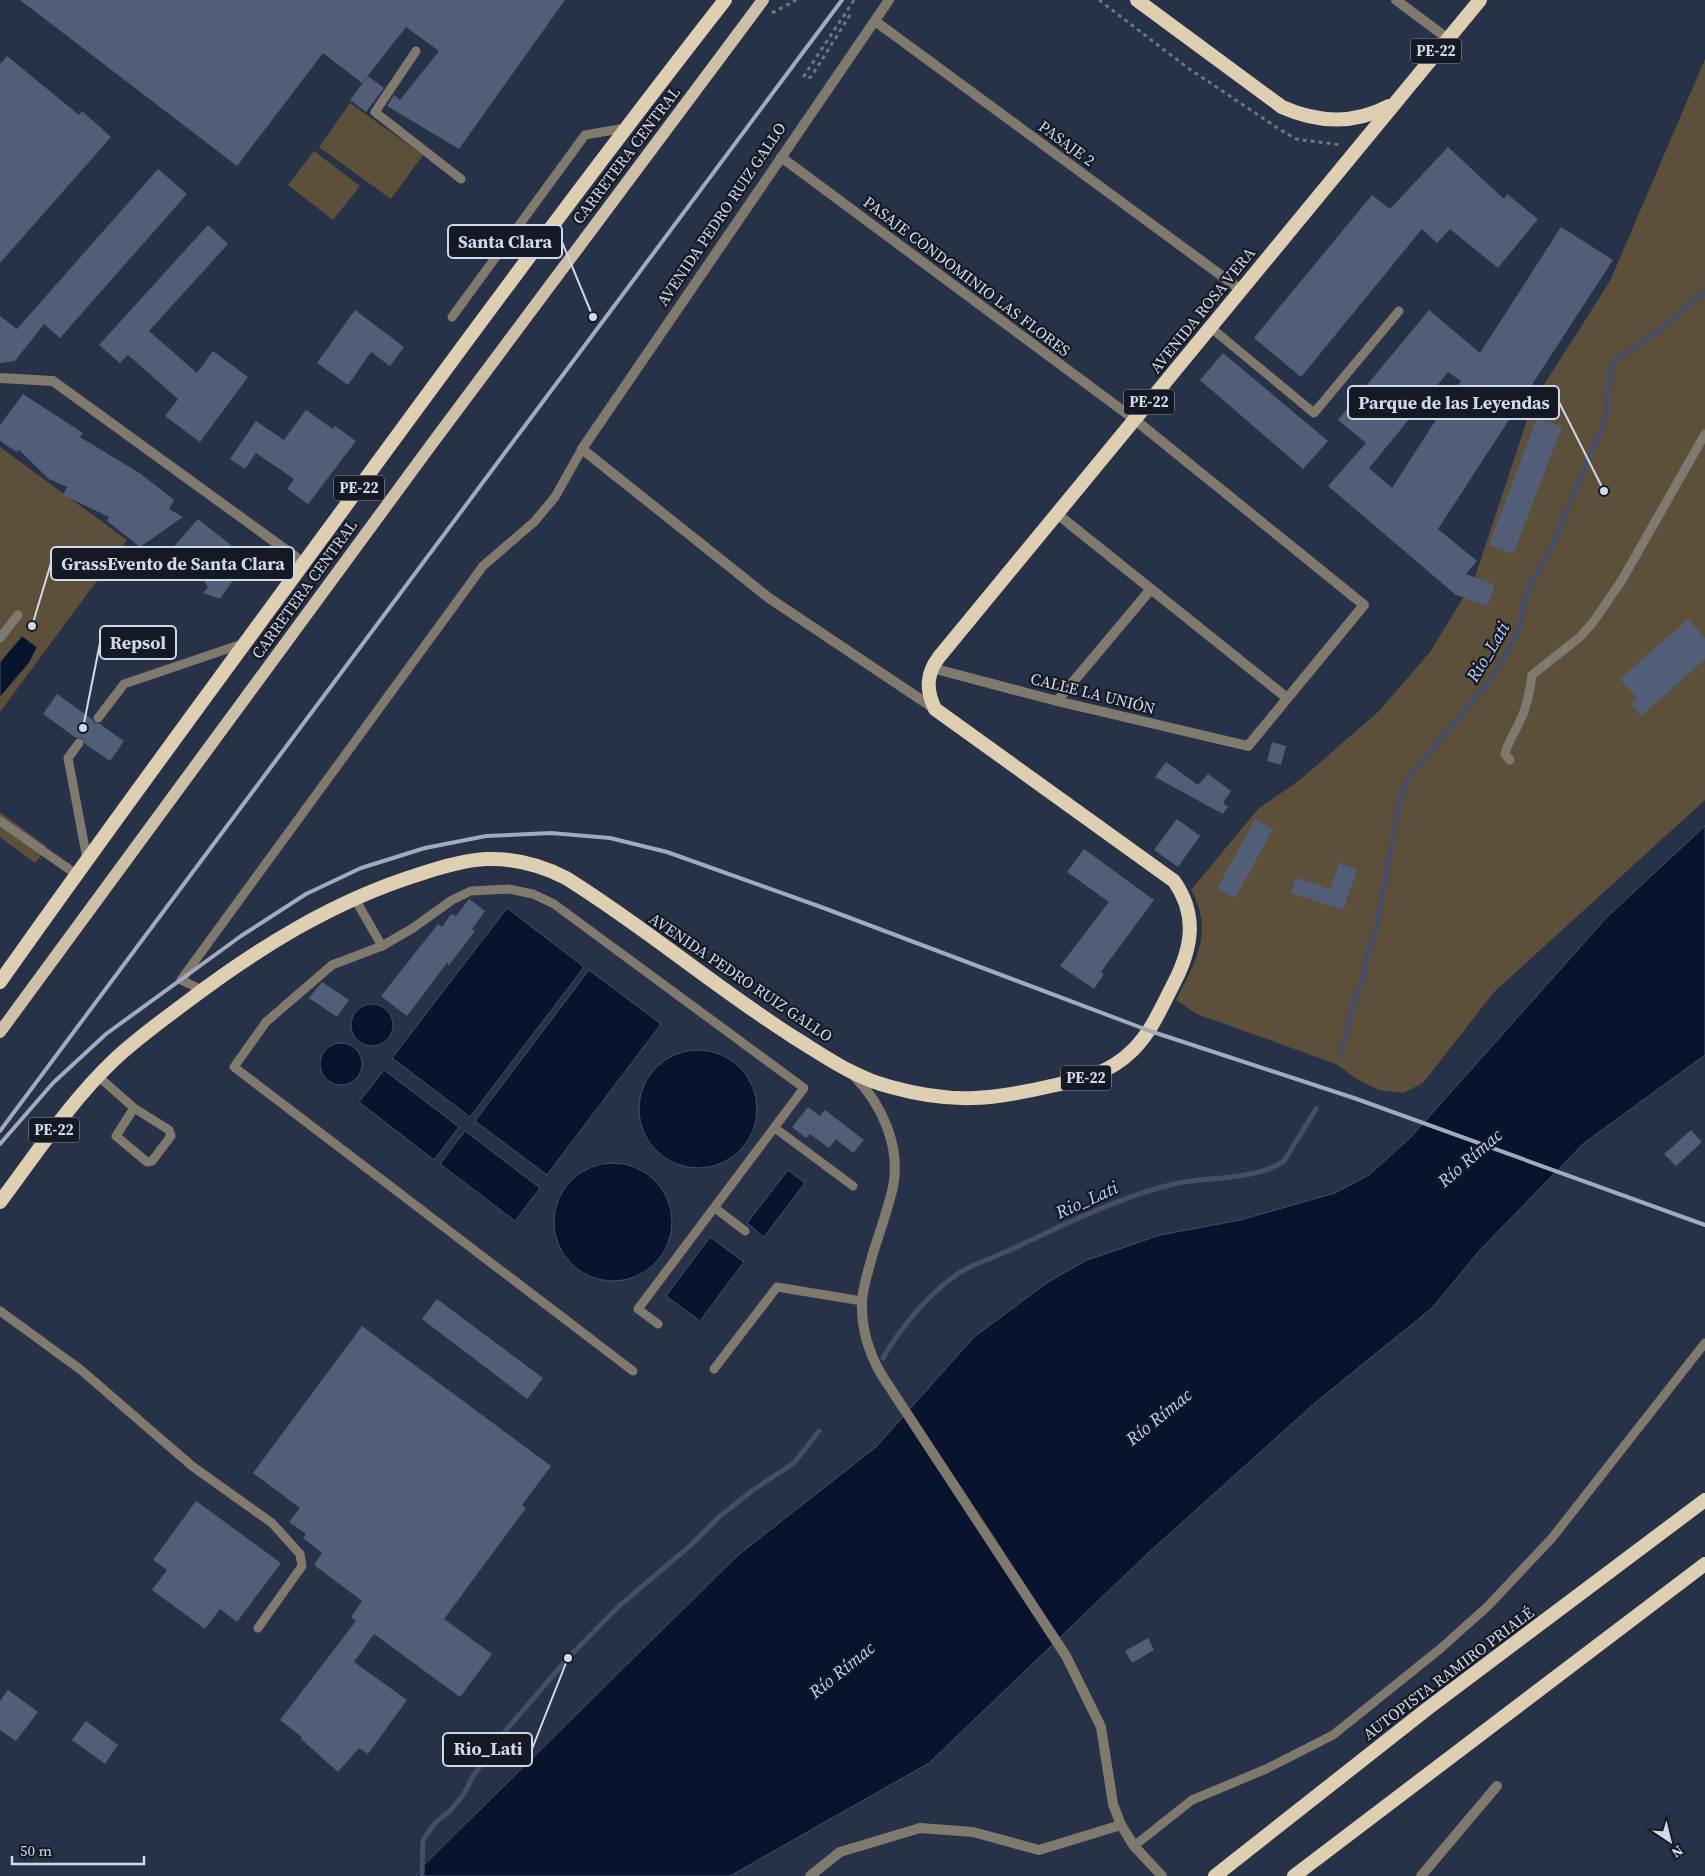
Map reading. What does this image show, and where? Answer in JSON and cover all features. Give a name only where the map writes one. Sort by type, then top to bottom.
[{"type":"highway","name":"CARRETERA CENTRAL","points":[[0,982],[76,874],[245,643],[625,128],[724,0]]},
{"type":"highway","points":[[1137,0],[1282,107],[1297,114],[1314,119],[1347,120],[1371,114],[1394,104]]},
{"type":"highway","name":"PE-22","points":[[1394,104],[1446,38],[1480,0]]},
{"type":"highway","name":"AVENIDA ROSA VERA","points":[[932,668],[1056,513],[1394,104]]},
{"type":"highway","points":[[932,668],[928,690],[935,709]]},
{"type":"highway","name":"AVENIDA PEDRO RUIZ GALLO","points":[[0,1202],[66,1114],[99,1077],[135,1041],[202,990],[286,934],[355,898],[406,878],[466,862],[504,859],[538,865],[579,886],[753,1011],[850,1072],[889,1087],[954,1099],[1001,1098],[1095,1075],[1123,1059],[1150,1030],[1183,966],[1189,946],[1191,922],[1181,890],[1174,881],[935,709]]},
{"type":"highway","name":"AUTOPISTA RAMIRO PRIALÉ","points":[[1215,1876],[1427,1709],[1705,1500]]},
{"type":"highway","points":[[1294,1876],[1705,1564]]},
{"type":"main road","name":"CARRETERA CENTRAL","points":[[0,1032],[419,462],[763,0]]},
{"type":"street","name":"AVENIDA PEDRO RUIZ GALLO","points":[[582,449],[889,0]]},
{"type":"street","points":[[1396,0],[1446,38]]},
{"type":"street","name":"PASAJE 2","points":[[875,21],[1241,290]]},
{"type":"street","name":"PASAJE CONDOMINIO LAS FLORES","points":[[781,157],[1134,419],[1364,605],[1287,698]]},
{"type":"street","points":[[0,378],[54,381],[304,563]]},
{"type":"street","points":[[582,449],[769,598],[935,709]]},
{"type":"street","points":[[1056,513],[1287,698]]},
{"type":"street","points":[[1057,700],[1151,589]]},
{"type":"street","name":"CALLE LA UNIÓN","points":[[932,668],[1248,746],[1287,698]]},
{"type":"street","points":[[850,1072],[872,1096],[880,1111],[891,1141],[894,1163],[893,1186],[865,1283],[862,1300],[862,1318],[869,1349],[889,1386],[1066,1656],[1096,1714],[1103,1732],[1113,1804],[1121,1826],[1134,1846],[1162,1876]]},
{"type":"street","points":[[1421,1876],[1497,1786]]},
{"type":"street","points":[[810,1876],[840,1852],[920,1828],[974,1832],[1039,1850],[1121,1826]]},
{"type":"lane","points":[[416,51],[375,112],[461,179]]},
{"type":"lane","points":[[452,317],[585,135],[625,128]]},
{"type":"lane","points":[[1210,327],[1314,413],[1400,311]]},
{"type":"lane","points":[[1510,760],[1505,754],[1528,701],[1532,675],[1580,637],[1594,621],[1622,580],[1705,434]]},
{"type":"lane","points":[[202,990],[180,980],[483,566],[534,522],[550,503],[582,449]]},
{"type":"lane","points":[[0,638],[18,615]]},
{"type":"lane","points":[[98,718],[124,684],[245,643]]},
{"type":"lane","points":[[79,743],[68,758],[87,859]]},
{"type":"lane","points":[[0,821],[76,874]]},
{"type":"lane","points":[[633,1371],[234,1067],[266,1022],[332,965],[382,946],[471,891],[508,889],[533,894],[562,910],[804,1088],[638,1309],[658,1324]]},
{"type":"lane","points":[[355,898],[382,946]]},
{"type":"lane","points":[[99,1077],[134,1108],[169,1130],[171,1136],[152,1161],[147,1162],[116,1136],[134,1108]]},
{"type":"lane","points":[[775,1128],[853,1186]]},
{"type":"lane","points":[[715,1208],[745,1231]]},
{"type":"lane","points":[[714,1368],[777,1286],[862,1300]]},
{"type":"lane","points":[[0,1311],[81,1370],[192,1466],[272,1523],[300,1554],[302,1566],[258,1628]]},
{"type":"lane","points":[[1134,1846],[1192,1800],[1266,1768],[1333,1735],[1440,1649],[1488,1606],[1552,1538],[1705,1343]]},
{"type":"path","points":[[850,15],[811,77],[806,78],[804,76],[854,0]]},
{"type":"path","points":[[1098,0],[1182,64],[1296,139],[1343,145]]},
{"type":"shaded area","points":[[1705,59],[1705,800],[1494,992],[1423,1083],[1403,1093],[1379,1090],[1358,1080],[1336,1064],[1197,1014],[1176,1000],[1196,959],[1202,933],[1198,905],[1191,890],[1258,809],[1301,779],[1379,711],[1430,652],[1474,580],[1533,402],[1610,281]]},
{"type":"shaded area","points":[[350,103],[423,155],[391,199],[319,147]]},
{"type":"shaded area","points":[[314,151],[360,186],[333,220],[288,185]]},
{"type":"shaded area","points":[[0,447],[127,540],[0,712]]},
{"type":"shaded area","points":[[0,812],[47,847],[35,863],[0,837]]},
{"type":"water","points":[[22,636],[37,647],[30,662],[0,697],[0,662]]},
{"type":"water","name":"Río Rímac","points":[[1705,826],[1705,1055],[1584,1143],[1480,1250],[1432,1308],[1316,1402],[1147,1554],[929,1763],[730,1876],[416,1876],[424,1865],[737,1556],[876,1447],[974,1337],[1048,1282],[1087,1260],[1160,1235],[1240,1220],[1335,1193],[1369,1175],[1411,1137],[1607,917]]},
{"type":"water","points":[[507,908],[584,967],[470,1117],[392,1058]]},
{"type":"water","points":[[589,970],[661,1024],[547,1175],[475,1121]]},
{"type":"water","points":[[376,1004],[384,1007],[390,1013],[393,1025],[390,1037],[384,1043],[368,1046],[360,1043],[354,1037],[351,1021],[354,1013],[360,1007]]},
{"type":"water","points":[[345,1043],[353,1046],[359,1052],[362,1064],[359,1076],[353,1082],[337,1085],[329,1082],[323,1076],[320,1060],[323,1052],[329,1046]]},
{"type":"water","points":[[698,1050],[720,1055],[731,1060],[747,1076],[752,1087],[757,1109],[752,1131],[747,1142],[731,1158],[720,1163],[698,1168],[676,1163],[665,1158],[649,1142],[644,1131],[639,1109],[644,1087],[649,1076],[665,1060],[676,1055]]},
{"type":"water","points":[[384,1070],[459,1127],[434,1160],[359,1102]]},
{"type":"water","points":[[465,1131],[540,1188],[515,1221],[440,1164]]},
{"type":"water","points":[[613,1163],[636,1168],[655,1180],[667,1199],[672,1222],[667,1245],[655,1264],[636,1276],[613,1281],[590,1276],[571,1264],[559,1245],[554,1222],[559,1199],[571,1180],[590,1168]]},
{"type":"water","points":[[788,1170],[805,1183],[764,1237],[747,1223]]},
{"type":"water","points":[[710,1237],[744,1262],[700,1321],[666,1296]]},
{"type":"building","points":[[20,0],[565,0],[459,149],[387,106],[394,95],[400,100],[439,51],[406,27],[362,83],[323,53],[237,166]]},
{"type":"building","points":[[7,56],[79,115],[82,111],[111,137],[0,263],[0,64]]},
{"type":"building","points":[[368,76],[384,88],[366,112],[350,100]]},
{"type":"building","points":[[1448,147],[1504,199],[1507,194],[1538,219],[1498,268],[1450,229],[1437,243],[1422,229],[1301,377],[1254,338],[1372,195],[1390,209]]},
{"type":"building","points":[[158,169],[187,194],[60,338],[44,324],[15,361],[0,363],[0,316],[17,329]]},
{"type":"building","points":[[208,225],[228,244],[149,331],[197,373],[213,351],[248,377],[200,442],[165,416],[178,399],[128,355],[120,363],[99,345]]},
{"type":"building","points":[[1561,227],[1613,260],[1438,529],[1477,561],[1466,574],[1495,585],[1487,606],[1456,595],[1328,486],[1366,443],[1338,420],[1429,310],[1480,353]],"holes":[[[1448,372],[1461,381],[1392,488],[1369,468]]]},
{"type":"building","points":[[355,310],[404,347],[390,366],[371,352],[348,385],[317,363]]},
{"type":"building","points":[[1223,353],[1328,441],[1303,469],[1200,380]]},
{"type":"building","points":[[23,394],[83,433],[80,437],[141,474],[174,500],[169,509],[183,517],[140,547],[107,521],[109,517],[63,495],[67,487],[49,479],[19,450],[17,452],[0,441],[0,425]]},
{"type":"building","points":[[306,410],[333,429],[335,426],[356,441],[308,504],[287,489],[294,479],[256,453],[245,469],[230,459],[256,421],[284,440]]},
{"type":"building","points":[[1537,418],[1562,427],[1513,554],[1489,545]]},
{"type":"building","points":[[198,519],[237,550],[246,561],[220,599],[203,593],[208,587],[189,560],[178,576],[162,560]]},
{"type":"building","points":[[1688,619],[1705,638],[1705,659],[1641,716],[1631,704],[1637,698],[1620,679]]},
{"type":"building","points":[[57,694],[95,723],[100,724],[124,741],[110,761],[85,744],[82,738],[76,738],[43,714]]},
{"type":"building","points":[[1272,742],[1286,746],[1281,765],[1267,761]]},
{"type":"building","points":[[1166,762],[1198,785],[1208,774],[1231,791],[1223,803],[1228,807],[1223,814],[1155,777]]},
{"type":"building","points":[[1177,819],[1200,836],[1178,867],[1154,850]]},
{"type":"building","points":[[1255,819],[1273,829],[1235,898],[1217,889]]},
{"type":"building","points":[[1084,849],[1154,900],[1101,972],[1104,974],[1094,989],[1060,966],[1109,902],[1067,872]]},
{"type":"building","points":[[1339,863],[1357,870],[1343,910],[1291,893],[1296,878],[1330,889]]},
{"type":"building","points":[[469,899],[485,911],[472,929],[475,931],[449,965],[447,963],[407,1016],[381,996],[438,924],[442,927],[451,914],[456,916]]},
{"type":"building","points":[[322,982],[349,1000],[337,1017],[309,998]]},
{"type":"building","points":[[808,1107],[820,1116],[825,1110],[864,1140],[853,1153],[836,1139],[829,1148],[810,1134],[806,1138],[792,1127]]},
{"type":"building","points":[[1691,1130],[1702,1142],[1676,1166],[1664,1154]]},
{"type":"building","points":[[437,1299],[543,1378],[527,1399],[422,1319]]},
{"type":"building","points":[[362,1326],[551,1466],[522,1505],[526,1508],[444,1619],[492,1654],[460,1697],[374,1634],[354,1662],[407,1700],[368,1754],[359,1748],[338,1772],[301,1739],[302,1737],[280,1720],[356,1621],[351,1617],[362,1601],[314,1565],[322,1553],[303,1538],[306,1534],[289,1522],[300,1508],[253,1473]]},
{"type":"building","points":[[196,1501],[281,1563],[237,1622],[220,1609],[205,1629],[152,1590],[167,1570],[153,1560]]},
{"type":"building","points":[[1148,1638],[1154,1650],[1132,1663],[1125,1651]]},
{"type":"building","points":[[8,1690],[38,1712],[16,1741],[0,1730],[0,1701]]},
{"type":"building","points":[[86,1721],[118,1745],[105,1764],[72,1740]]},
{"type":"waterway","name":"Rio_Lati","points":[[1341,1056],[1353,1004],[1363,979],[1368,952],[1375,933],[1401,796],[1409,777],[1490,680],[1510,648],[1520,625],[1524,601],[1533,579],[1550,551],[1606,417],[1609,375],[1616,360],[1657,332],[1705,291]]},
{"type":"waterway","name":"Rio_Lati","points":[[883,1358],[905,1325],[923,1304],[958,1273],[1110,1204],[1174,1184],[1245,1175],[1272,1167],[1284,1161],[1316,1109]]},
{"type":"waterway","name":"Rio_Lati","points":[[422,1876],[423,1840],[436,1822],[450,1811],[464,1794],[473,1776],[507,1729],[568,1658],[618,1607],[691,1545],[719,1517],[753,1490],[794,1463],[819,1431]]},
{"type":"railway","points":[[0,1131],[842,0]]},
{"type":"railway","points":[[0,1144],[53,1083],[106,1034],[241,936],[306,894],[361,868],[425,848],[486,836],[551,833],[610,838],[667,852],[821,907],[1150,1031],[1354,1098],[1705,1225]]},
{"type":"place","name":"Santa Clara","points":[[593,317]]},
{"type":"place","name":"Parque de las Leyendas","points":[[1604,491]]},
{"type":"place","name":"GrassEvento de Santa Clara","points":[[32,626]]},
{"type":"place","name":"Repsol","points":[[83,728]]},
{"type":"place","name":"Rio_Lati","points":[[568,1658]]}]
